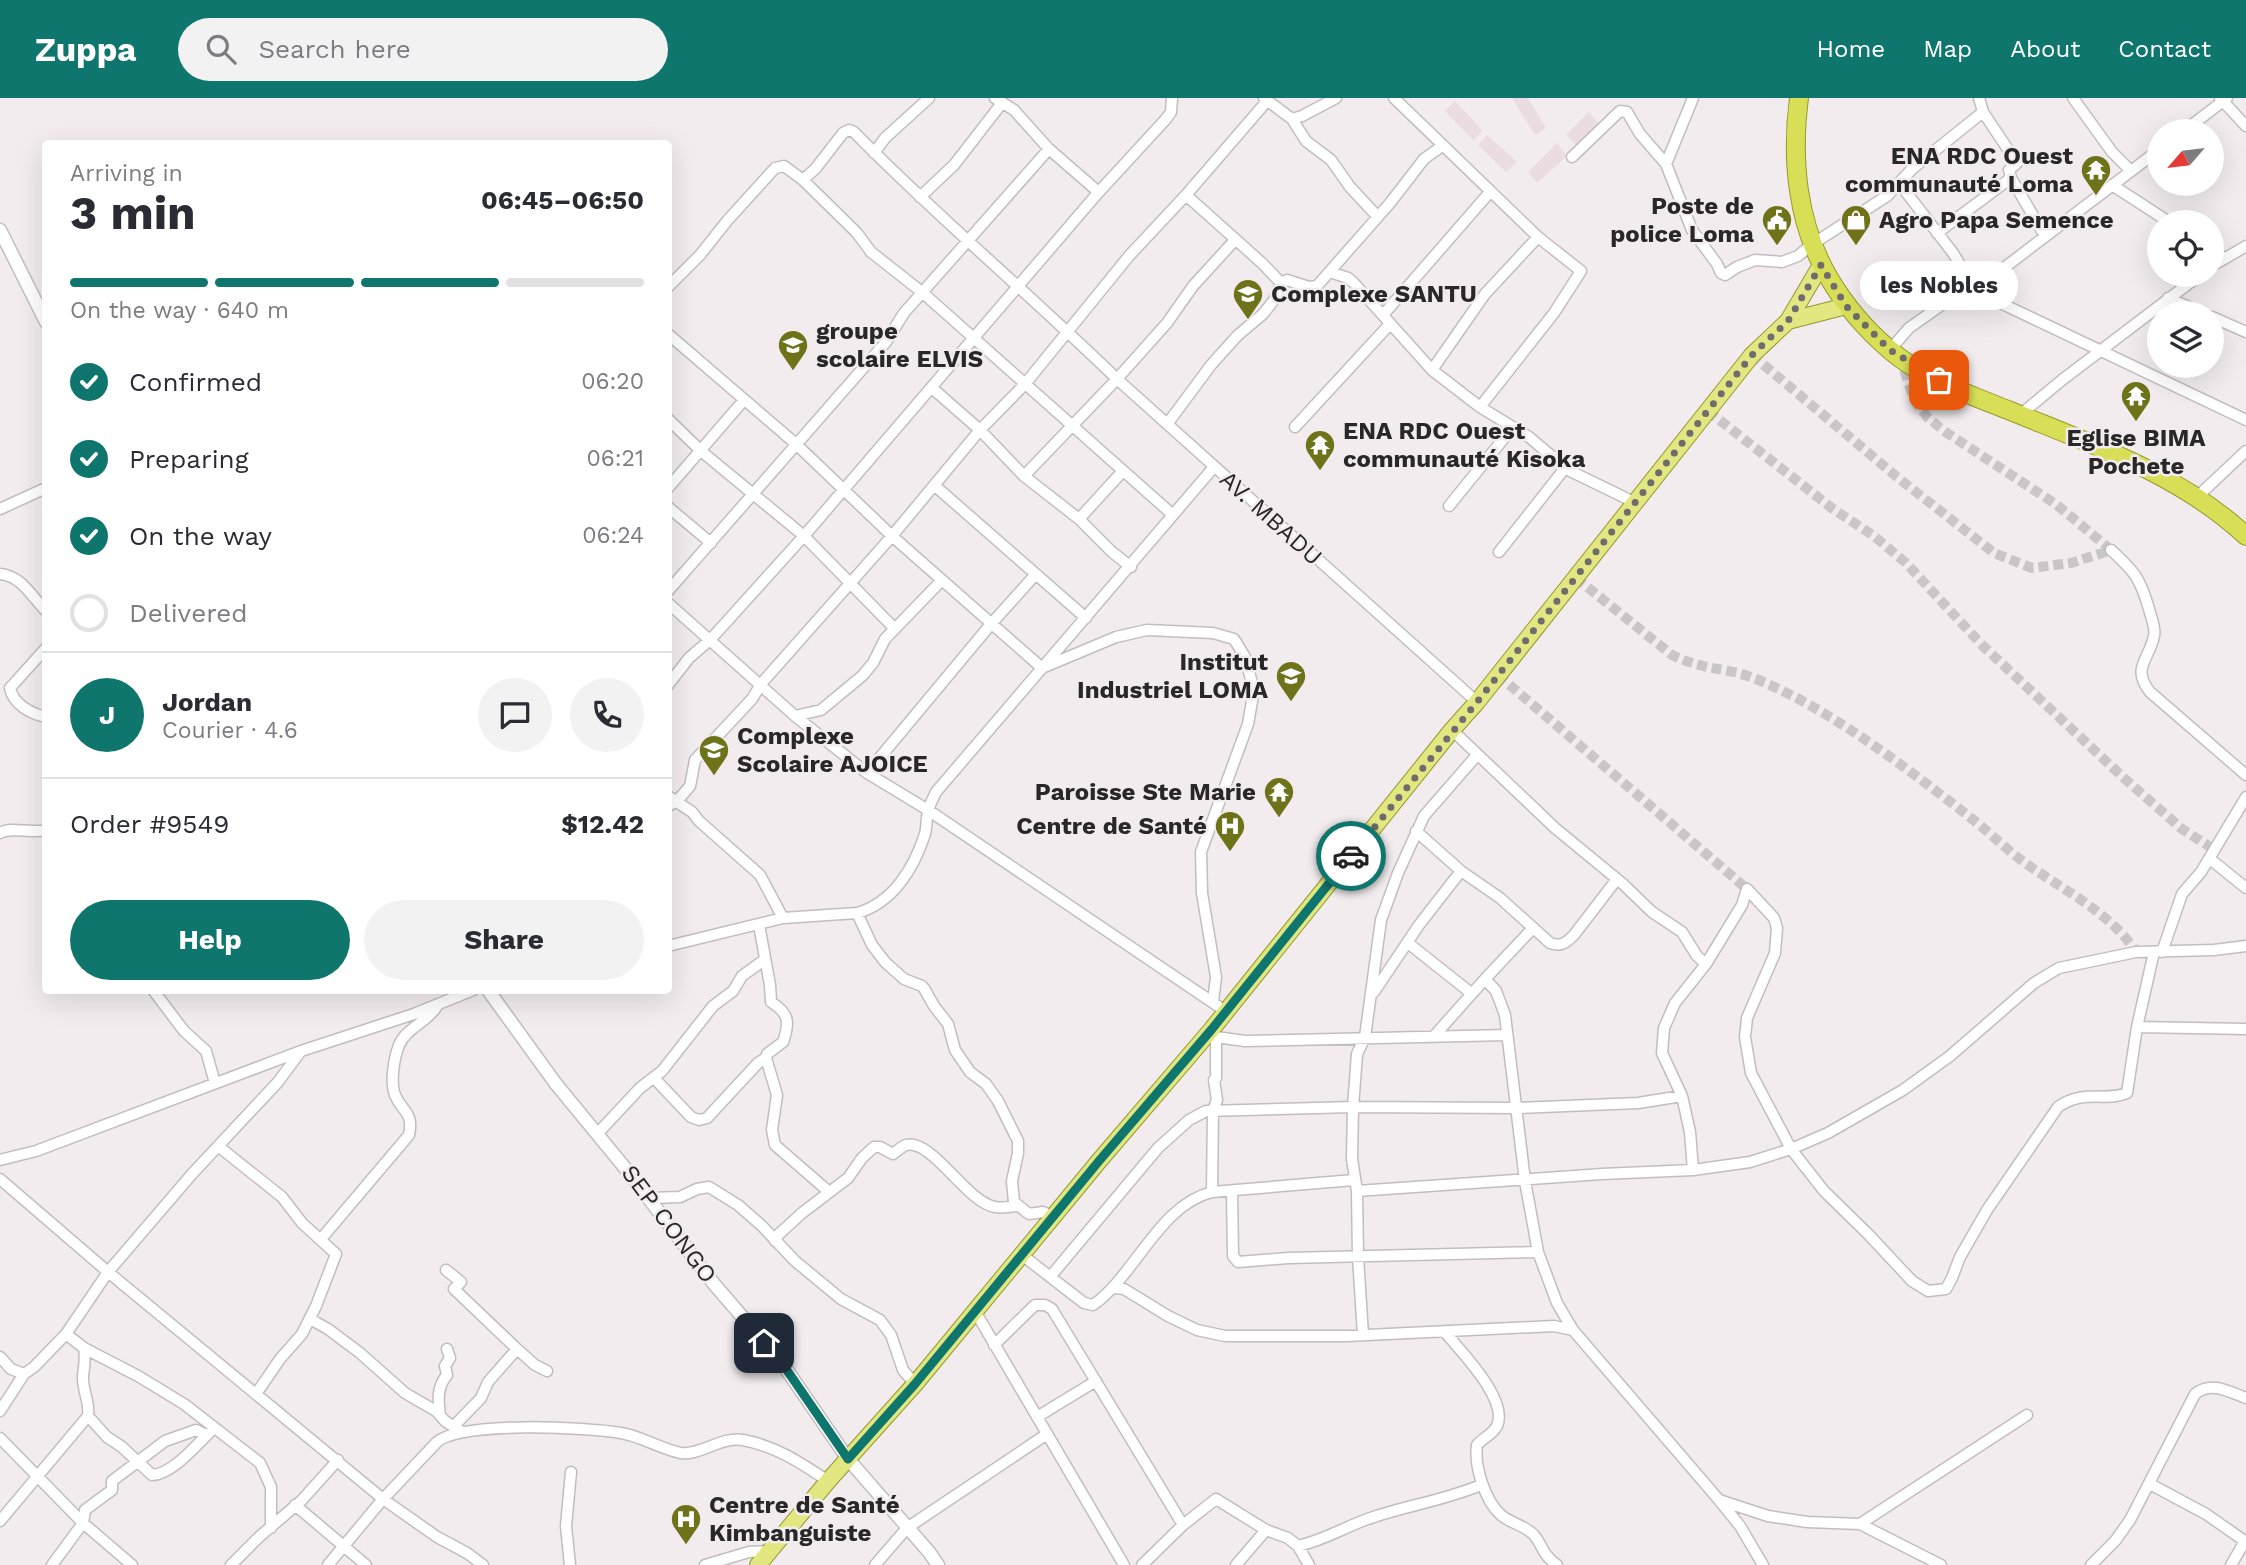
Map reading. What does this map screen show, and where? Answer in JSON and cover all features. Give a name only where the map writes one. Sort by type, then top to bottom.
[{"type":"highway","points":[[1799,98],[1794,132],[1797,171],[1811,245],[1846,306],[1890,350],[1939,380],[2125,458],[2197,497],[2218,511],[2246,536]]},
{"type":"main road","points":[[758,1565],[828,1481],[915,1384],[1053,1217],[1214,1033],[1220,1007],[1477,702],[1752,355],[1788,321],[1821,265]]},
{"type":"main road","points":[[1788,321],[1846,306]]},
{"type":"street","points":[[874,152],[885,138],[929,98]]},
{"type":"street","points":[[672,680],[689,658],[711,639],[804,536],[1097,194],[1166,119],[1171,112],[1172,98]]},
{"type":"street","points":[[1292,119],[1336,98]]},
{"type":"street","points":[[1394,98],[1538,237],[1581,271],[1555,313],[1480,407]]},
{"type":"street","points":[[1666,164],[1693,98]]},
{"type":"street","points":[[1979,98],[1983,112],[2017,163],[2009,170],[2011,178],[2045,236]]},
{"type":"street","points":[[2073,98],[2112,152],[2131,171]]},
{"type":"street","points":[[2199,119],[2223,99],[2246,126]]},
{"type":"street","points":[[672,800],[690,786],[695,760],[752,699],[761,684],[892,536],[980,430],[1025,384],[1129,256],[1186,195],[1265,100],[1292,119],[1306,141],[1331,160],[1350,187],[1377,216]]},
{"type":"street","points":[[920,197],[954,165],[998,101],[1014,110],[1049,149],[1095,189],[1097,194]]},
{"type":"street","points":[[1573,157],[1620,111],[1624,111],[1666,164],[1692,230],[1725,275],[1755,260],[1789,261],[1803,253],[1811,245],[1887,196],[1912,169],[1983,112]]},
{"type":"street","name":"AV. MBADU","points":[[803,180],[846,131],[853,132],[1117,379],[1477,702]]},
{"type":"street","points":[[1168,423],[1211,365],[1274,300],[1281,284],[1290,280],[1312,288],[1329,272],[1424,159],[1442,146]]},
{"type":"street","points":[[672,587],[886,342],[904,313],[1049,149]]},
{"type":"street","points":[[1975,290],[2147,159]]},
{"type":"street","points":[[672,283],[700,255],[775,168],[783,166],[803,180],[857,233],[871,251],[923,293],[1173,515]]},
{"type":"street","points":[[1937,233],[2011,178]]},
{"type":"street","points":[[1899,183],[1953,253],[1975,290]]},
{"type":"street","points":[[2112,185],[2151,210]]},
{"type":"street","points":[[1295,427],[1387,320],[1490,192]]},
{"type":"street","points":[[1186,195],[1263,264],[1281,284]]},
{"type":"street","points":[[0,230],[42,313]]},
{"type":"street","points":[[1432,370],[1485,294],[1538,237]]},
{"type":"street","points":[[1024,476],[1117,379],[1167,323],[1193,286],[1235,240]]},
{"type":"street","points":[[2224,258],[2246,246]]},
{"type":"street","points":[[1329,272],[1349,278],[1432,370],[1480,407],[1513,427],[1565,468],[1636,503]]},
{"type":"street","points":[[1890,350],[1909,328],[1967,287],[2246,420]]},
{"type":"street","points":[[2020,415],[2183,287]]},
{"type":"street","points":[[2168,298],[2175,301]]},
{"type":"street","points":[[2224,322],[2246,332]]},
{"type":"street","points":[[672,337],[796,444],[892,536],[1042,668]]},
{"type":"street","points":[[932,388],[980,430],[1024,476],[1079,519],[1131,567]]},
{"type":"street","points":[[672,484],[744,400]]},
{"type":"street","points":[[672,423],[701,451],[804,536],[895,629]]},
{"type":"street","points":[[1449,506],[1513,427]]},
{"type":"street","points":[[2197,497],[2246,452]]},
{"type":"street","points":[[672,945],[783,918],[857,913],[880,904],[912,866],[936,792],[1214,467]]},
{"type":"street","points":[[1499,552],[1565,468]]},
{"type":"street","points":[[1079,519],[1122,472]]},
{"type":"street","points":[[934,485],[1086,618]]},
{"type":"street","points":[[0,509],[42,490]]},
{"type":"street","points":[[672,511],[711,543]]},
{"type":"street","points":[[2111,550],[2140,580],[2154,625],[2154,638],[2140,671],[2143,684],[2246,775]]},
{"type":"street","points":[[0,574],[14,576],[20,580],[42,606]]},
{"type":"street","points":[[867,773],[1036,574]]},
{"type":"street","points":[[795,716],[821,710],[862,676],[873,663],[885,639],[942,580]]},
{"type":"street","points":[[672,606],[795,716],[867,773],[928,810],[1220,1007]]},
{"type":"street","points":[[1042,668],[1116,637],[1147,630],[1227,635],[1240,646],[1254,690],[1252,708],[1201,852],[1203,906],[1220,1007]]},
{"type":"street","points":[[42,652],[10,688],[15,700],[42,716]]},
{"type":"street","points":[[1452,730],[1555,828],[1617,878],[1652,912],[1682,932],[1696,956],[1706,964]]},
{"type":"street","points":[[1363,1335],[1353,1107],[1357,1054],[1365,1037],[1381,920],[1424,816],[1477,755]]},
{"type":"street","points":[[1693,1170],[1690,1132],[1682,1096],[1662,1053],[1664,1028],[1675,1003],[1706,964],[1742,905],[1747,889],[1774,918],[1777,928],[1775,953],[1747,1018],[1745,1037],[1751,1073],[1791,1149],[1824,1191],[1912,1281],[1928,1291],[1945,1289],[1987,1210],[2051,1113],[2073,1098],[2121,1096],[2127,1093],[2137,1027],[2158,952],[2182,894],[2196,880],[2210,859],[2246,797]]},
{"type":"street","points":[[672,802],[692,812],[760,875],[783,918]]},
{"type":"street","points":[[0,833],[7,829],[34,833],[42,831]]},
{"type":"street","points":[[1416,831],[1461,871],[1500,898],[1550,943],[1557,946],[1568,942],[1617,878]]},
{"type":"street","points":[[2210,859],[2246,888]]},
{"type":"street","points":[[1370,998],[1461,871]]},
{"type":"street","points":[[857,913],[872,945],[885,962],[904,979],[922,986],[933,1006],[948,1024],[955,1050],[970,1072],[986,1084],[998,1101],[1018,1141],[1012,1181],[1014,1202],[1029,1214],[1043,1212],[1053,1217]]},
{"type":"street","points":[[654,1079],[691,1117],[699,1120],[707,1118],[767,1054],[783,1042],[787,1017],[781,1008],[771,1002],[759,925]]},
{"type":"street","points":[[1435,1035],[1533,928]]},
{"type":"street","points":[[1408,943],[1471,993]]},
{"type":"street","points":[[1022,1255],[1090,1306],[1095,1305],[1114,1287],[1149,1242],[1183,1206],[1212,1192],[1525,1181],[1693,1170],[1750,1162],[1791,1149],[1828,1133],[1903,1090],[1950,1056],[2046,974],[2059,968],[2136,952],[2246,947]]},
{"type":"street","points":[[598,1133],[640,1088],[654,1079],[705,1014],[733,991],[743,976],[764,960]]},
{"type":"street","points":[[1485,979],[1496,991],[1505,1015],[1525,1181],[1538,1252],[1557,1303],[1573,1330],[1740,1526],[1763,1565]]},
{"type":"street","points":[[156,994],[184,1031],[206,1051],[215,1083]]},
{"type":"street","points":[[0,1160],[36,1151],[301,1051],[438,1006],[465,994]]},
{"type":"street","name":"SEP CONGO","points":[[491,994],[556,1084],[598,1133],[730,1304],[782,1363],[848,1459],[938,1565]]},
{"type":"street","points":[[321,1239],[409,1135],[410,1119],[395,1095],[396,1060],[404,1037],[432,1015],[438,1006]]},
{"type":"street","points":[[2137,1027],[2246,1029]]},
{"type":"street","points":[[1212,1192],[1213,1110],[1217,1100],[1214,1080],[1214,1033],[1245,1041],[1507,1035]]},
{"type":"street","points":[[0,1411],[24,1374],[66,1334],[108,1272],[278,1082],[301,1051]]},
{"type":"street","points":[[766,1058],[777,1095],[772,1130],[775,1145],[828,1191]]},
{"type":"street","points":[[1050,1278],[1158,1148],[1199,1113],[1213,1110],[1353,1107],[1517,1108],[1638,1103],[1682,1096]]},
{"type":"street","points":[[775,1241],[790,1223],[848,1178],[862,1158],[874,1147],[893,1154],[911,1145],[939,1161],[966,1189],[987,1204],[994,1207],[1018,1206]]},
{"type":"street","points":[[218,1146],[282,1197],[302,1223],[336,1254],[302,1334],[280,1359],[256,1394]]},
{"type":"street","points":[[0,1179],[108,1272],[383,1499],[483,1565]]},
{"type":"street","points":[[648,1198],[680,1197],[709,1187],[738,1205],[841,1299],[880,1320],[891,1335],[903,1370],[915,1384]]},
{"type":"street","points":[[1232,1192],[1233,1256],[1236,1261],[1538,1252]]},
{"type":"street","points":[[446,1270],[461,1282],[454,1289],[535,1365],[547,1371]]},
{"type":"street","points":[[1114,1287],[1124,1289],[1168,1316],[1197,1329],[1225,1336],[1363,1335],[1554,1326],[1573,1330]]},
{"type":"street","points":[[994,1345],[1035,1305],[1045,1305],[1060,1319],[1183,1525]]},
{"type":"street","points":[[975,1311],[1124,1565]]},
{"type":"street","points":[[310,1319],[360,1353],[405,1394],[426,1405],[458,1429],[590,1430],[622,1433],[683,1453],[739,1439],[792,1457],[828,1481]]},
{"type":"street","points":[[1445,1332],[1475,1367],[1492,1395],[1499,1416],[1493,1432],[1477,1445],[1481,1485],[1500,1514],[1533,1534],[1545,1556],[1558,1565]]},
{"type":"street","points":[[66,1334],[84,1348],[138,1376],[215,1427],[260,1463],[271,1487],[271,1528]]},
{"type":"street","points":[[0,1521],[88,1416],[89,1401],[83,1377],[86,1363],[84,1348]]},
{"type":"street","points":[[440,1415],[438,1397],[441,1383],[447,1375],[445,1366],[450,1358],[447,1349]]},
{"type":"street","points":[[328,1565],[383,1499],[441,1438],[458,1429],[481,1398],[488,1382],[517,1349]]},
{"type":"street","points":[[0,1357],[11,1369],[24,1374]]},
{"type":"street","points":[[1037,1417],[1096,1381]]},
{"type":"street","points":[[2091,1565],[2115,1541],[2130,1520],[2195,1394],[2203,1388],[2211,1387],[2246,1398]]},
{"type":"street","points":[[1860,1524],[2027,1415]]},
{"type":"street","points":[[88,1416],[107,1437],[152,1475],[160,1475],[169,1470],[215,1427]]},
{"type":"street","points":[[52,1565],[83,1522],[85,1510],[112,1490],[112,1481],[165,1441],[196,1430],[206,1435]]},
{"type":"street","points":[[875,1565],[908,1528],[1047,1434]]},
{"type":"street","points":[[0,1437],[83,1522],[132,1565]]},
{"type":"street","points":[[231,1565],[296,1505],[338,1460]]},
{"type":"street","points":[[570,1565],[566,1526],[571,1472]]},
{"type":"street","points":[[1298,1546],[1324,1539],[1366,1520],[1481,1485]]},
{"type":"street","points":[[2150,1485],[2206,1514],[2245,1542],[2231,1565]]},
{"type":"street","points":[[1142,1565],[1183,1525],[1216,1499],[1266,1530],[1288,1538],[1298,1546],[1309,1565]]},
{"type":"street","points":[[1719,1500],[1768,1516],[1807,1522],[1860,1524],[1941,1565]]},
{"type":"street","points":[[296,1505],[366,1565]]},
{"type":"street","points":[[1236,1565],[1266,1530]]},
{"type":"street","points":[[705,1565],[749,1552],[769,1551]]},
{"type":"shaded area","points":[[1512,98],[1528,98],[1546,128],[1535,135]]},
{"type":"shaded area","points":[[1455,101],[1483,131],[1473,140],[1445,111]]},
{"type":"shaded area","points":[[1589,112],[1600,125],[1578,147],[1566,135]]},
{"type":"shaded area","points":[[1487,135],[1517,162],[1506,172],[1478,145]]},
{"type":"shaded area","points":[[1557,143],[1567,156],[1537,183],[1528,172]]},
{"type":"tunnel","points":[[1752,355],[1897,477],[1994,553],[2032,568],[2071,563],[2111,550],[2057,505],[1928,418],[1914,399],[1901,361]]},
{"type":"tunnel","points":[[1708,411],[1906,563],[1982,645],[2125,779],[2182,829],[2215,850]]},
{"type":"tunnel","points":[[1576,578],[1672,655],[1768,684],[1820,711],[1867,741],[1955,805],[2021,860],[2099,913],[2126,938],[2136,952]]},
{"type":"tunnel","points":[[1498,675],[1747,889]]},
{"type":"way so far","points":[[1351,856],[1477,702],[1752,355],[1788,321],[1821,265],[1846,306],[1890,350],[1939,380]]},
{"type":"place","name":"ENA RDC Ouest communauté Loma","points":[[2096,197]]},
{"type":"place","name":"Poste de police Loma","points":[[1777,247]]},
{"type":"place","name":"Agro Papa Semence","points":[[1856,247]]},
{"type":"place","name":"Complexe SANTU","points":[[1248,321]]},
{"type":"place","name":"groupe scolaire ELVIS","points":[[793,372]]},
{"type":"place","name":"les Nobles","points":[[1939,380]]},
{"type":"place","name":"Eglise BIMA Pochete","points":[[2136,423]]},
{"type":"place","name":"ENA RDC Ouest communauté Kisoka","points":[[1320,472]]},
{"type":"place","name":"Institut Industriel LOMA","points":[[1291,703]]},
{"type":"place","name":"Complexe Scolaire AJOICE","points":[[714,777]]},
{"type":"place","name":"Paroisse Ste Marie","points":[[1279,819]]},
{"type":"place","name":"Centre de Santé","points":[[1230,853]]},
{"type":"place","name":"Centre de Santé Kimbanguiste","points":[[686,1546]]},
{"type":"route","points":[[764,1343],[782,1363],[848,1459],[915,1384],[1212,1029],[1351,856]]}]
